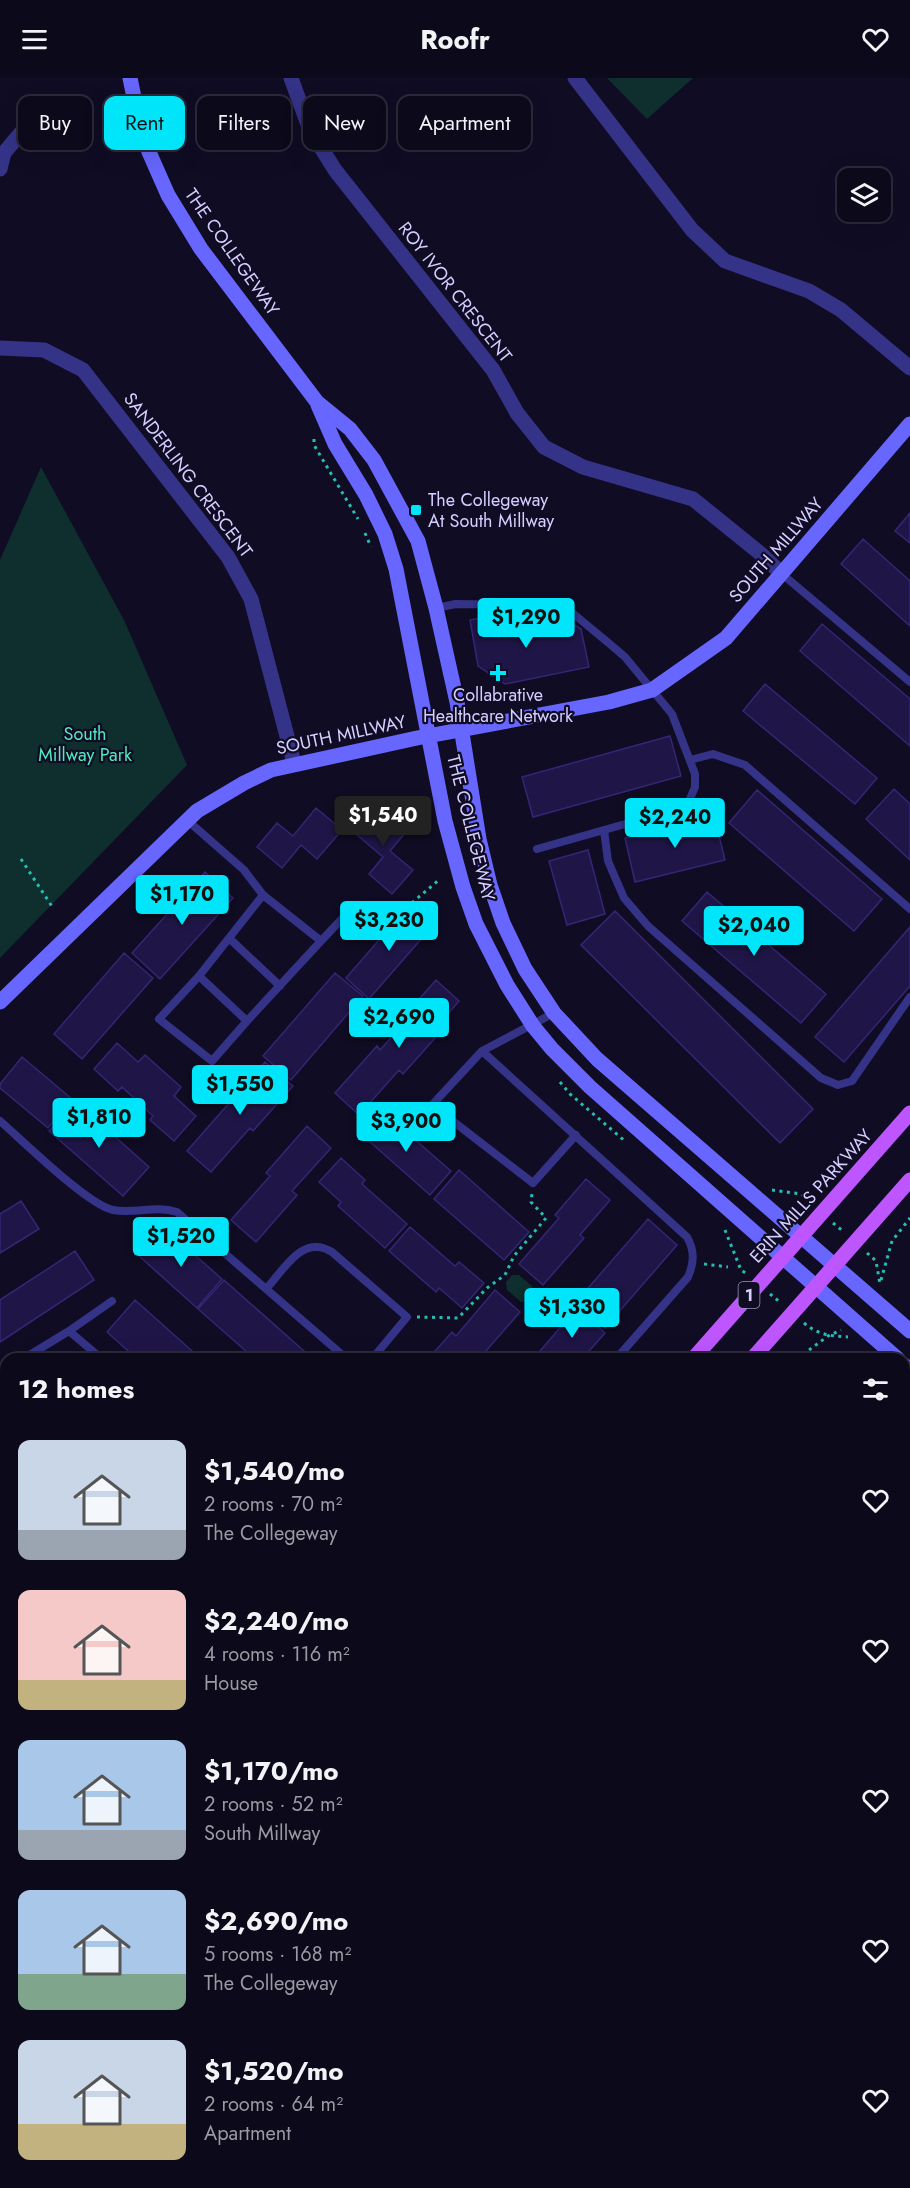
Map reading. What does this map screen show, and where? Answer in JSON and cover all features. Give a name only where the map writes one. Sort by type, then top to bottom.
[{"type":"main road","name":"ERIN MILLS PARKWAY","points":[[698,1353],[910,1113]]},
{"type":"main road","points":[[757,1353],[910,1180]]},
{"type":"street","name":"THE COLLEGEWAY","points":[[130,78],[149,152],[168,195],[201,249],[317,402],[350,429],[374,460],[418,541],[436,608],[461,730],[479,839],[502,923],[525,969],[554,1013],[597,1059],[910,1331]]},
{"type":"street","name":"ROY IVOR CRESCENT","points":[[291,78],[310,130],[335,170],[493,370],[517,413],[544,447],[583,467],[693,499],[782,574]]},
{"type":"street","points":[[575,78],[692,230],[725,261],[809,291],[841,310],[910,368]]},
{"type":"street","points":[[0,169],[4,153],[18,136]]},
{"type":"street","name":"SANDERLING CRESCENT","points":[[0,348],[45,350],[83,370],[228,557],[251,599],[294,763]]},
{"type":"street","name":"THE COLLEGEWAY","points":[[317,402],[335,444],[366,495],[387,543],[401,592],[445,821],[476,924],[507,985],[533,1026],[590,1087],[891,1353]]},
{"type":"street","name":"SOUTH MILLWAY","points":[[0,1002],[197,811],[271,770],[294,763],[428,736],[609,702],[652,690],[726,638],[910,424]]},
{"type":"lane","points":[[782,574],[910,682]]},
{"type":"lane","points":[[436,608],[456,604],[540,605],[570,611],[625,657],[672,714],[695,774],[695,787],[689,801],[678,809],[537,849]]},
{"type":"lane","points":[[690,760],[713,754],[745,765],[910,909]]},
{"type":"lane","points":[[187,820],[244,870],[263,895],[321,941]]},
{"type":"lane","points":[[604,830],[608,861],[624,898],[648,926],[821,1078],[838,1085],[852,1080],[910,997]]},
{"type":"lane","points":[[263,895],[199,976],[159,1019],[212,1061],[355,905]]},
{"type":"lane","points":[[229,938],[280,986]]},
{"type":"lane","points":[[199,976],[247,1021]]},
{"type":"lane","points":[[554,1013],[482,1052],[432,1105],[532,1183],[576,1135]]},
{"type":"lane","points":[[482,1052],[687,1237],[692,1246],[693,1263],[688,1277],[621,1353]]},
{"type":"lane","points":[[0,1121],[92,1201],[111,1210],[159,1208],[177,1212],[339,1353]]},
{"type":"lane","points":[[267,1288],[299,1252],[309,1246],[323,1246],[407,1317],[377,1353]]},
{"type":"lane","points":[[33,1353],[112,1301]]},
{"type":"lane","points":[[69,1331],[95,1353]]},
{"type":"path","points":[[315,434],[314,445],[360,523],[374,555]]},
{"type":"path","points":[[21,859],[53,908]]},
{"type":"path","points":[[355,905],[384,916],[391,909],[408,906],[439,880]]},
{"type":"path","points":[[407,1317],[458,1317],[487,1288],[505,1275],[514,1256],[546,1218],[531,1202],[532,1183]]},
{"type":"path","points":[[770,1189],[801,1194],[876,1261],[880,1283],[888,1290]]},
{"type":"path","points":[[880,1283],[892,1241],[910,1218]]},
{"type":"path","points":[[693,1263],[728,1267]]},
{"type":"path","points":[[805,1353],[828,1336],[849,1337]]},
{"type":"green space","points":[[607,78],[693,78],[647,119]]},
{"type":"green space","name":"South Millway Park","points":[[41,467],[124,620],[187,765],[0,958],[0,560]]},
{"type":"green space","points":[[512,1275],[519,1275],[532,1286],[533,1294],[528,1301],[521,1302],[507,1290],[506,1282]]},
{"type":"building","points":[[910,513],[910,543],[895,531]]},
{"type":"building","points":[[863,539],[910,581],[910,626],[841,564]]},
{"type":"building","points":[[514,611],[518,633],[573,624],[581,629],[589,667],[505,684],[478,666],[470,620]]},
{"type":"building","points":[[822,624],[910,699],[910,746],[800,651]]},
{"type":"building","points":[[765,684],[877,778],[855,804],[743,711]]},
{"type":"building","points":[[670,736],[681,776],[533,817],[522,777]]},
{"type":"building","points":[[894,789],[910,804],[910,860],[866,819]]},
{"type":"building","points":[[757,790],[882,899],[854,931],[729,823]]},
{"type":"building","points":[[371,804],[405,833],[390,851],[413,870],[392,894],[369,874],[383,857],[350,829]]},
{"type":"building","points":[[316,808],[342,830],[317,859],[301,845],[282,868],[257,847],[277,823],[293,836]]},
{"type":"building","points":[[714,815],[725,860],[635,882],[625,838]]},
{"type":"building","points":[[588,850],[605,914],[567,925],[549,861]]},
{"type":"building","points":[[205,872],[233,898],[160,979],[132,953]]},
{"type":"building","points":[[707,892],[826,994],[801,1023],[682,921]]},
{"type":"building","points":[[415,906],[425,915],[419,922],[429,930],[369,999],[346,978],[406,909],[409,912]]},
{"type":"building","points":[[615,911],[813,1109],[780,1143],[581,945]]},
{"type":"building","points":[[910,927],[910,986],[844,1062],[815,1037]]},
{"type":"building","points":[[124,953],[153,978],[82,1059],[54,1034]]},
{"type":"building","points":[[335,973],[363,996],[291,1080],[263,1056]]},
{"type":"building","points":[[436,980],[459,1001],[439,1024],[444,1028],[403,1074],[399,1070],[359,1115],[335,1093],[377,1046],[380,1050],[418,1008],[414,1005]]},
{"type":"building","points":[[117,1043],[138,1062],[145,1055],[181,1087],[174,1096],[196,1116],[174,1141],[150,1120],[153,1116],[122,1087],[118,1091],[94,1069]]},
{"type":"building","points":[[22,1057],[72,1099],[48,1128],[0,1088],[0,1084]]},
{"type":"building","points":[[265,1062],[293,1086],[253,1131],[250,1128],[211,1172],[187,1151]]},
{"type":"building","points":[[75,1101],[149,1167],[123,1196],[49,1131]]},
{"type":"building","points":[[381,1110],[451,1171],[430,1195],[361,1134]]},
{"type":"building","points":[[307,1126],[331,1148],[292,1191],[297,1195],[256,1242],[231,1220],[270,1176],[266,1173]]},
{"type":"building","points":[[341,1158],[365,1180],[362,1184],[407,1224],[385,1248],[338,1206],[341,1202],[319,1182]]},
{"type":"building","points":[[459,1170],[529,1232],[504,1260],[434,1199]]},
{"type":"building","points":[[586,1179],[610,1200],[580,1235],[584,1238],[543,1285],[519,1264],[559,1218],[555,1215]]},
{"type":"building","points":[[21,1201],[39,1229],[0,1253],[0,1214]]},
{"type":"building","points":[[648,1219],[677,1245],[605,1328],[576,1302]]},
{"type":"building","points":[[410,1227],[455,1266],[459,1262],[484,1283],[462,1308],[439,1288],[436,1292],[389,1251]]},
{"type":"building","points":[[164,1228],[222,1279],[197,1308],[139,1256]]},
{"type":"building","points":[[75,1251],[94,1280],[0,1342],[0,1300]]},
{"type":"building","points":[[224,1280],[304,1351],[302,1353],[248,1353],[198,1309]]},
{"type":"building","points":[[495,1290],[520,1312],[484,1353],[433,1353],[452,1332],[456,1336]]},
{"type":"building","points":[[135,1300],[194,1353],[130,1353],[107,1332]]},
{"type":"building","points":[[577,1308],[605,1333],[587,1353],[538,1353]]},
{"type":"place","name":"The Collegeway At South Millway","points":[[416,510]]},
{"type":"place","name":"Collabrative Healthcare Network","points":[[498,673]]}]
